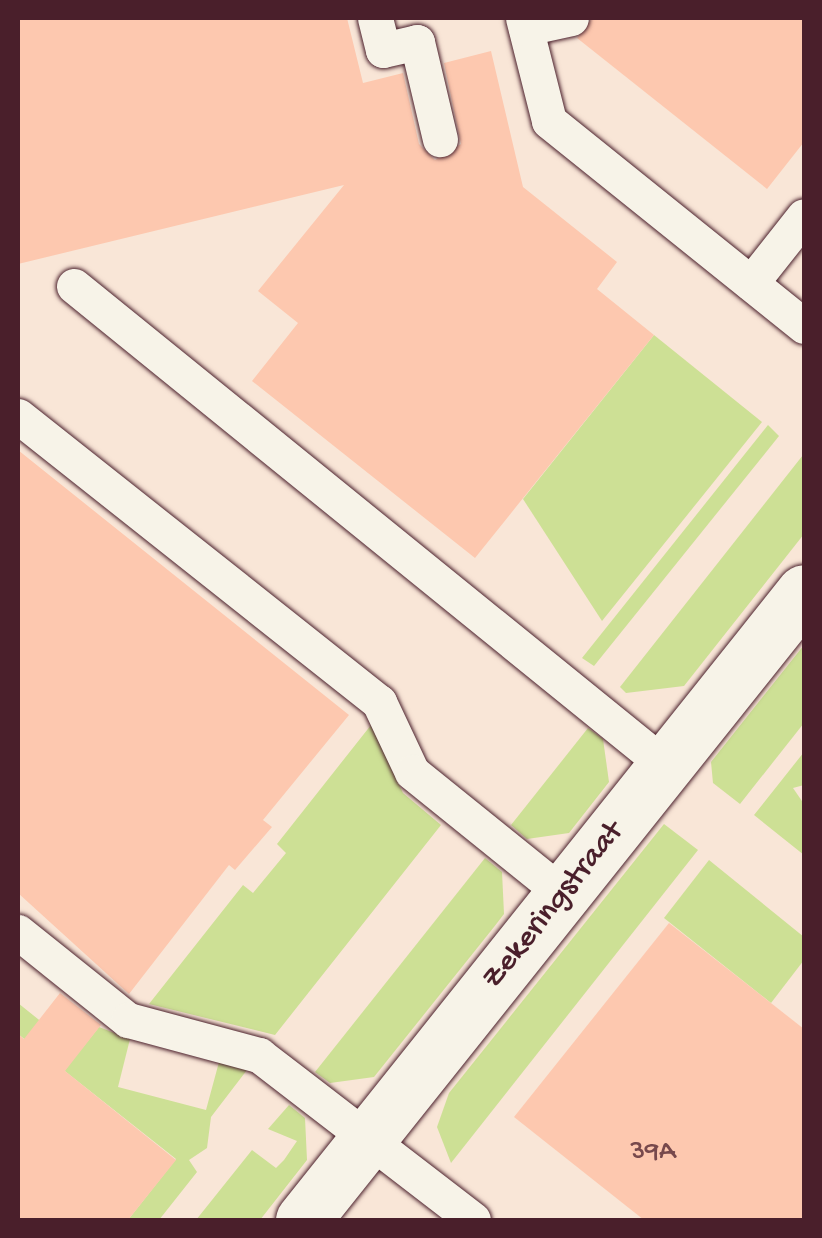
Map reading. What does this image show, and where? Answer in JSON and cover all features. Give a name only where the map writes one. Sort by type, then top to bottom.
[{"type":"street","name":"Zekeringstraat","points":[[303,1220],[804,592]]},
{"type":"lane","points":[[375,18],[383,50],[417,42],[440,139]]},
{"type":"lane","points":[[571,18],[524,23],[549,121],[804,326]]},
{"type":"lane","points":[[751,284],[804,216]]},
{"type":"lane","points":[[74,286],[666,766]]},
{"type":"lane","points":[[18,416],[379,702],[412,772],[563,894]]},
{"type":"lane","points":[[18,932],[128,1020],[259,1055],[473,1220]]},
{"type":"shaded area","points":[[18,18],[804,18],[804,1220],[18,1220]]},
{"type":"green space","points":[[654,335],[762,422],[602,621],[523,499]]},
{"type":"green space","points":[[768,425],[779,436],[594,666],[582,658]]},
{"type":"green space","points":[[803,455],[804,534],[684,686],[626,693],[620,687]]},
{"type":"green space","points":[[804,645],[804,723],[740,804],[713,783],[711,762]]},
{"type":"green space","points":[[371,725],[403,793],[441,825],[275,1035],[149,1004],[243,885],[253,893],[286,853],[277,844]]},
{"type":"green space","points":[[588,728],[603,739],[609,782],[569,833],[527,839],[511,825]]},
{"type":"green space","points":[[804,752],[804,785],[793,788],[804,804],[804,855],[754,815]]},
{"type":"green space","points":[[664,824],[698,850],[451,1163],[437,1127],[449,1093]]},
{"type":"green space","points":[[485,858],[502,872],[504,914],[494,927],[374,1077],[330,1083],[315,1072]]},
{"type":"green space","points":[[709,860],[804,937],[804,960],[771,1003],[664,918]]},
{"type":"green space","points":[[18,1003],[79,1052],[99,1027],[130,1039],[118,1087],[206,1110],[219,1062],[247,1070],[211,1117],[207,1148],[189,1160],[197,1172],[159,1220],[128,1220],[176,1159],[18,1034]]},
{"type":"green space","points":[[289,1105],[305,1118],[307,1160],[260,1220],[196,1220],[252,1150],[276,1168],[284,1160],[297,1141],[268,1129]]},
{"type":"building","points":[[18,18],[347,18],[363,83],[403,73],[419,144],[435,160],[461,144],[444,63],[491,51],[523,187],[617,262],[597,289],[654,335],[475,558],[252,381],[298,323],[258,291],[344,185],[18,264]]},
{"type":"building","points":[[592,18],[804,18],[804,142],[767,189],[577,38]]},
{"type":"building","points":[[18,450],[349,715],[263,820],[272,827],[235,870],[229,865],[129,994],[18,893]]},
{"type":"building","points":[[669,923],[804,1029],[804,1220],[644,1220],[514,1117]]},
{"type":"building","points":[[60,993],[101,1025],[65,1071],[176,1160],[128,1220],[18,1220],[18,1034],[24,1039]]}]
